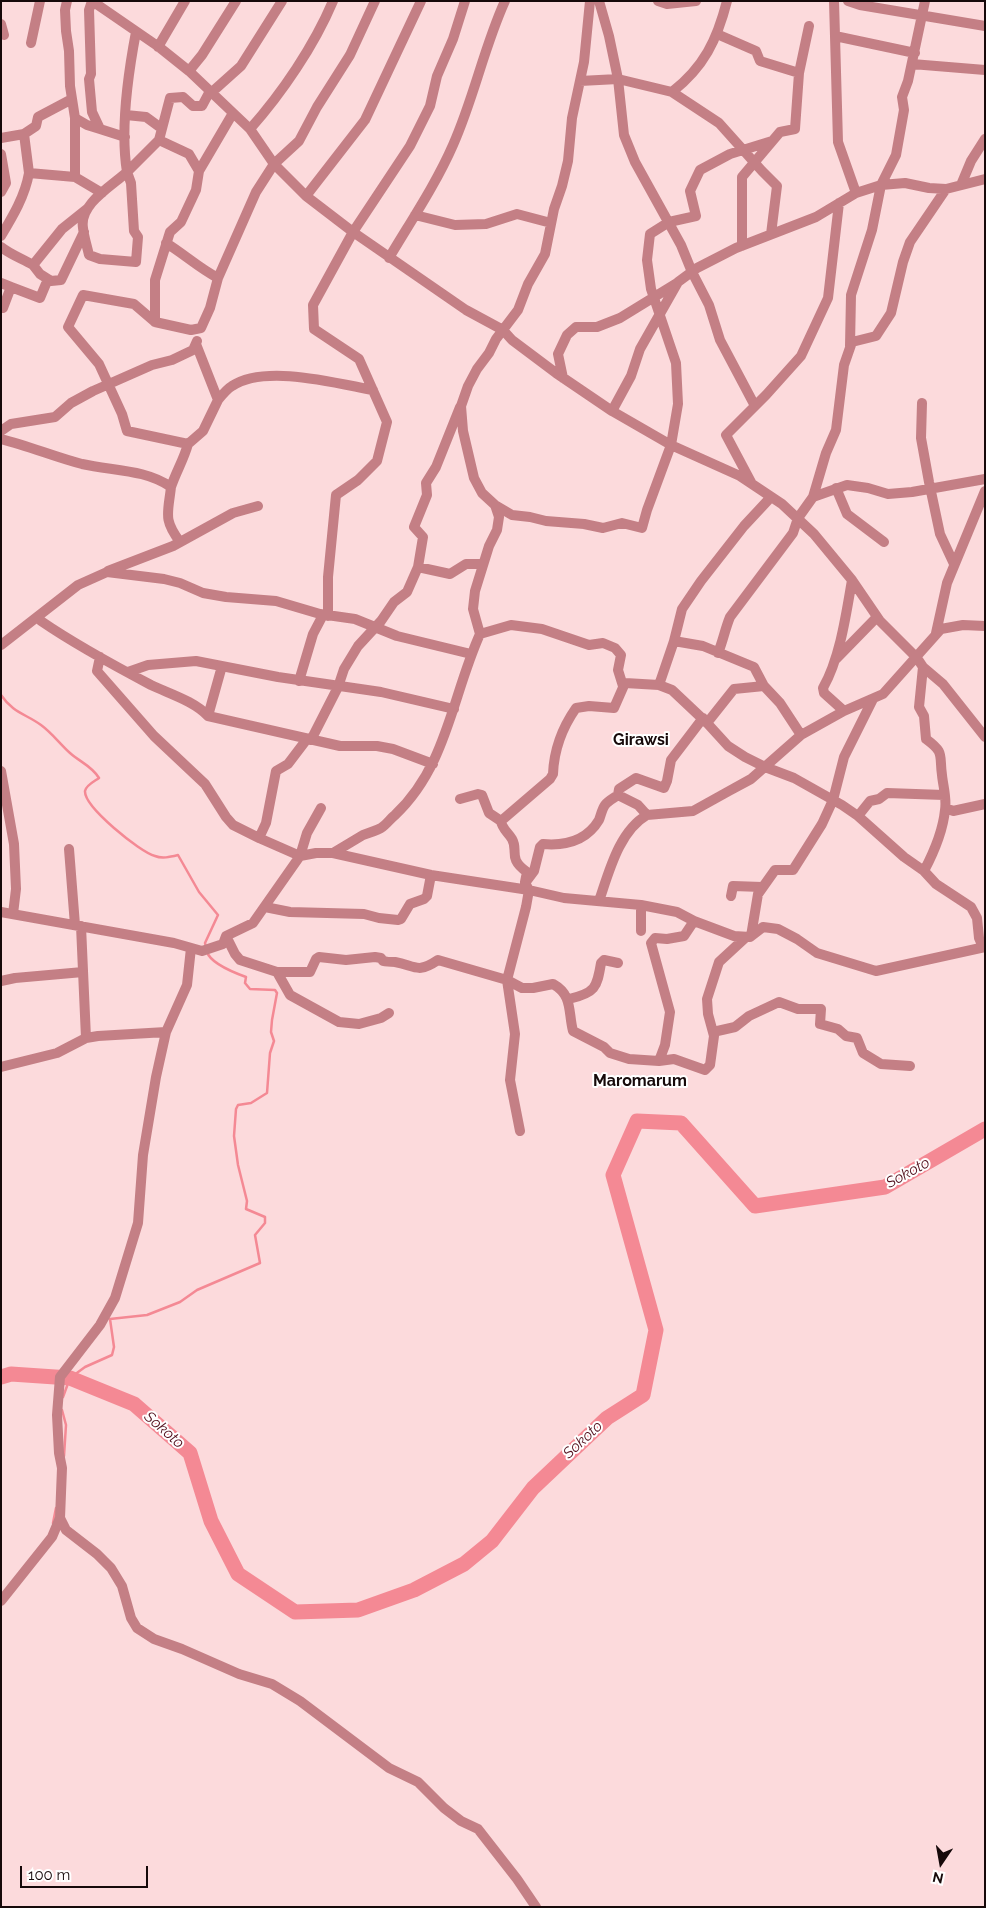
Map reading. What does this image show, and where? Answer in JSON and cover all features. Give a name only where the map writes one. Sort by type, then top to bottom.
[{"type":"street","points":[[31,43],[40,1]]},
{"type":"street","points":[[67,1],[65,10],[66,31],[72,99],[76,118],[75,177]]},
{"type":"street","points":[[100,129],[92,112],[89,10],[92,1],[189,71],[250,129],[274,164],[306,196],[353,232],[466,310],[503,330],[512,340],[563,378],[612,411],[671,445],[740,476],[798,518],[852,580],[877,617],[917,658],[923,667],[943,684],[985,737]]},
{"type":"street","points":[[158,47],[185,1]]},
{"type":"street","points":[[189,71],[202,55],[236,1]]},
{"type":"street","points":[[33,266],[62,229],[87,209],[94,199],[127,172],[159,140],[170,98],[183,97],[193,106],[202,106],[211,91],[241,66],[282,1]]},
{"type":"street","points":[[250,129],[273,104],[313,42],[333,1]]},
{"type":"street","points":[[1,431],[11,424],[55,417],[71,403],[109,384],[193,350],[210,308],[218,278],[256,192],[274,164],[299,141],[317,107],[350,55],[375,1]]},
{"type":"street","points":[[306,196],[364,120],[421,1]]},
{"type":"street","points":[[299,681],[313,634],[326,615],[336,495],[358,480],[377,461],[387,422],[359,359],[314,328],[313,305],[353,232],[410,146],[430,106],[437,76],[453,39],[465,1]]},
{"type":"street","points":[[389,258],[415,215],[452,146],[475,90],[505,1]]},
{"type":"street","points":[[259,838],[266,823],[276,771],[288,764],[309,740],[338,687],[344,669],[358,646],[394,602],[407,592],[418,567],[423,537],[414,527],[427,495],[426,483],[436,466],[468,386],[496,339],[518,310],[528,284],[544,254],[554,209],[568,161],[572,118],[584,62],[590,1]]},
{"type":"street","points":[[599,1],[618,79],[624,135],[635,162],[669,222],[709,305],[720,340],[755,406]]},
{"type":"street","points":[[658,1],[667,4],[696,1]]},
{"type":"street","points":[[672,92],[687,80],[702,62],[717,34],[727,1]]},
{"type":"street","points":[[834,1],[838,142],[856,193]]},
{"type":"street","points":[[848,1],[860,6],[985,26]]},
{"type":"street","points":[[718,653],[724,637],[725,627],[730,617],[793,533],[798,518],[813,497],[838,420],[844,364],[850,346],[851,295],[872,230],[882,185],[896,155],[904,110],[902,97],[915,52],[925,1]]},
{"type":"street","points":[[742,246],[742,177],[780,132],[795,128],[799,73],[809,26]]},
{"type":"street","points":[[87,209],[82,226],[89,255],[100,259],[136,262],[138,237],[134,231],[133,200],[131,183],[127,172],[125,137],[130,60],[136,32]]},
{"type":"street","points":[[717,34],[756,51],[760,61],[799,73]]},
{"type":"street","points":[[835,36],[915,52]]},
{"type":"street","points":[[912,64],[985,70]]},
{"type":"street","points":[[580,81],[618,79],[672,92],[719,123],[778,186],[771,234]]},
{"type":"street","points":[[1,138],[24,134],[36,126],[38,117],[72,99]]},
{"type":"street","points":[[155,322],[155,280],[170,232],[181,222],[196,190],[199,171],[233,113]]},
{"type":"street","points":[[126,115],[146,117],[161,128]]},
{"type":"street","points":[[76,118],[87,125],[125,137]]},
{"type":"street","points":[[1,236],[14,217],[26,188],[29,173],[24,134]]},
{"type":"street","points":[[961,185],[971,161],[985,139]]},
{"type":"street","points":[[159,140],[189,154],[199,171]]},
{"type":"street","points":[[461,406],[463,431],[474,478],[482,493],[495,505],[512,515],[546,521],[584,524],[603,528],[622,523],[642,528],[671,445],[678,404],[676,363],[653,296],[647,260],[650,234],[669,222],[696,216],[690,191],[700,170],[730,154],[772,141]]},
{"type":"street","points":[[1,154],[6,183],[1,192]]},
{"type":"street","points":[[29,173],[75,177],[102,193]]},
{"type":"street","points":[[563,378],[558,354],[567,335],[576,327],[597,327],[620,318],[692,272],[742,246],[816,217],[856,193],[882,185],[905,183],[946,189],[985,179]]},
{"type":"street","points":[[850,346],[852,342],[876,336],[891,313],[903,262],[910,242],[946,189]]},
{"type":"street","points":[[753,485],[726,435],[801,356],[828,298],[840,203]]},
{"type":"street","points":[[415,215],[455,225],[486,224],[516,214],[552,223]]},
{"type":"street","points":[[1,247],[8,253],[33,266],[48,279],[52,281],[61,280],[84,232]]},
{"type":"street","points":[[166,243],[218,278]]},
{"type":"street","points":[[1,318],[6,285],[40,298],[48,279]]},
{"type":"street","points":[[612,411],[631,376],[640,350],[678,282]]},
{"type":"street","points":[[188,444],[127,431],[122,414],[99,364],[68,326],[83,295],[134,304],[155,322],[191,330],[201,328]]},
{"type":"street","points":[[196,344],[218,400]]},
{"type":"street","points":[[180,542],[171,529],[167,514],[171,487],[188,444],[203,431],[218,400],[232,386],[255,377],[292,376],[373,390]]},
{"type":"street","points":[[922,403],[921,438],[931,489],[940,534],[954,564]]},
{"type":"street","points":[[1,438],[83,464],[138,472],[158,479],[171,487]]},
{"type":"street","points":[[158,479],[178,469]]},
{"type":"street","points":[[813,497],[847,485],[868,488],[888,494],[931,489],[985,479]]},
{"type":"street","points":[[836,488],[847,514],[884,542]]},
{"type":"street","points":[[936,634],[947,582],[985,491]]},
{"type":"street","points":[[659,685],[674,641],[682,609],[744,526],[771,497]]},
{"type":"street","points":[[333,852],[365,834],[381,828],[409,802],[433,764],[454,709],[471,654],[480,634],[473,609],[475,591],[483,564],[497,530],[499,517],[495,505]]},
{"type":"street","points":[[1,645],[78,585],[180,542],[233,513],[258,506]]},
{"type":"street","points":[[418,567],[450,574],[466,564],[483,564]]},
{"type":"street","points":[[107,572],[164,579],[211,594],[276,601],[326,615],[355,620],[397,636],[471,654]]},
{"type":"street","points":[[844,711],[824,693],[823,688],[828,683],[836,660],[852,580]]},
{"type":"street","points":[[38,617],[72,643],[201,708],[208,716],[340,746],[393,748],[433,764]]},
{"type":"street","points":[[836,660],[848,645],[877,617]]},
{"type":"street","points":[[480,634],[511,625],[542,629],[590,644],[603,643],[615,648],[621,656],[618,670],[623,686],[614,708],[589,706],[576,708],[568,719],[559,739],[554,774],[501,821]]},
{"type":"street","points":[[600,901],[623,838],[629,828],[647,815],[693,811],[750,779],[801,735],[844,711],[883,694],[917,658],[941,628],[963,625],[985,626]]},
{"type":"street","points":[[674,641],[703,646],[754,667],[764,686],[780,703],[801,735]]},
{"type":"street","points":[[100,658],[97,671],[154,736],[163,742],[205,784],[226,817],[234,825],[300,856],[333,852],[431,875],[527,886],[564,898],[640,905],[677,912],[694,921],[734,936],[748,937]]},
{"type":"street","points":[[128,672],[148,665],[196,661],[299,681],[381,692],[454,709]]},
{"type":"street","points":[[208,716],[222,666]]},
{"type":"street","points":[[923,667],[919,707],[924,716],[926,738],[936,747],[941,756],[946,808],[937,846],[924,872]]},
{"type":"street","points":[[226,936],[240,960],[277,972],[310,972],[316,959],[319,958],[346,960],[375,957],[383,961],[426,968],[438,960],[507,980],[522,988],[553,984],[564,992],[569,999],[573,1031],[618,1056],[629,1060],[659,1061],[674,1059],[705,1070],[710,1065],[713,1032],[708,1014],[707,999],[716,970],[720,962],[748,937],[764,927],[778,929],[797,938],[817,953],[876,971],[984,947],[979,938],[977,918],[971,907],[936,884],[858,816],[794,778],[765,767],[728,746],[705,720],[672,690],[659,685],[625,684],[623,686]]},
{"type":"street","points":[[618,795],[618,789],[636,778],[664,788],[668,781],[671,760],[734,689],[764,686]]},
{"type":"street","points":[[748,937],[758,894],[762,887],[775,870],[793,870],[822,824],[833,800],[844,757],[873,698]]},
{"type":"street","points":[[1,771],[14,844],[16,889],[13,914]]},
{"type":"street","points":[[858,816],[870,801],[879,799],[887,793],[944,795]]},
{"type":"street","points":[[460,799],[478,794],[482,796],[489,813],[501,821],[502,827],[513,839],[516,860],[527,872],[526,907],[507,980],[515,1034],[510,1080],[520,1131]]},
{"type":"street","points":[[618,795],[638,806],[647,815]]},
{"type":"street","points":[[527,886],[534,871],[540,847],[543,844],[577,840],[586,835],[600,819],[604,805],[618,795]]},
{"type":"street","points":[[946,808],[952,811],[985,804]]},
{"type":"street","points":[[1,912],[174,943],[202,951],[213,948],[223,944],[226,936],[253,923],[300,856],[308,833],[321,808]]},
{"type":"street","points":[[69,850],[84,972],[86,1038]]},
{"type":"street","points":[[265,907],[290,912],[364,914],[398,920],[401,919],[410,904],[427,896],[431,875]]},
{"type":"street","points":[[730,896],[733,886],[762,887]]},
{"type":"street","points":[[640,905],[641,931]]},
{"type":"street","points":[[659,1061],[665,1045],[670,1012],[651,943],[655,938],[667,939],[684,936],[694,921]]},
{"type":"street","points":[[1,1601],[52,1537],[60,1518],[62,1468],[57,1415],[60,1377],[100,1325],[115,1298],[138,1223],[148,1122],[166,1032],[187,985],[191,948]]},
{"type":"street","points":[[569,999],[586,995],[594,987],[598,979],[601,962],[604,960],[618,963]]},
{"type":"street","points":[[1,981],[84,972]]},
{"type":"street","points":[[277,972],[290,994],[340,1022],[359,1024],[389,1014]]},
{"type":"street","points":[[713,1032],[735,1027],[749,1016],[779,1002],[798,1009],[821,1009],[820,1024],[838,1029],[846,1036],[857,1038],[863,1053],[881,1064],[910,1066]]},
{"type":"street","points":[[1,1068],[57,1053],[86,1038],[166,1032]]},
{"type":"street","points":[[60,1518],[66,1530],[97,1554],[111,1568],[122,1586],[131,1618],[137,1628],[154,1639],[239,1674],[272,1684],[300,1701],[388,1768],[418,1782],[444,1808],[461,1821],[478,1829],[536,1907]]},
{"type":"waterway","points":[[1,695],[15,710],[45,728],[70,753],[96,774],[99,778],[89,785],[85,791],[87,798],[93,807],[114,828],[155,856],[163,858],[178,855],[199,892],[218,915],[205,943],[206,947]]},
{"type":"waterway","points":[[63,1397],[70,1378],[85,1367],[112,1355],[114,1347],[110,1319],[147,1315],[180,1302],[197,1290],[260,1263],[255,1235],[265,1223],[265,1217],[246,1209],[247,1201],[238,1165],[234,1136],[238,1105],[251,1103],[267,1093],[270,1053],[274,1041],[271,1032],[272,1020],[277,993],[275,990],[250,989],[245,983],[246,977],[218,964],[207,952]]},
{"type":"waterway","name":"Sokoto","points":[[1,1377],[11,1374],[70,1378],[134,1404],[190,1453],[211,1521],[238,1574],[295,1612],[358,1610],[414,1590],[464,1564],[492,1541],[533,1488],[607,1418],[643,1395],[656,1330],[613,1175],[637,1121],[681,1123],[755,1206],[885,1187],[985,1129]]},
{"type":"waterway","points":[[62,1410],[66,1425],[64,1456]]},
{"type":"waterway","points":[[53,1523],[56,1508]]},
{"type":"district","name":"Girawsi","points":[[641,740]]},
{"type":"district","name":"Maromarum","points":[[640,1081]]}]
